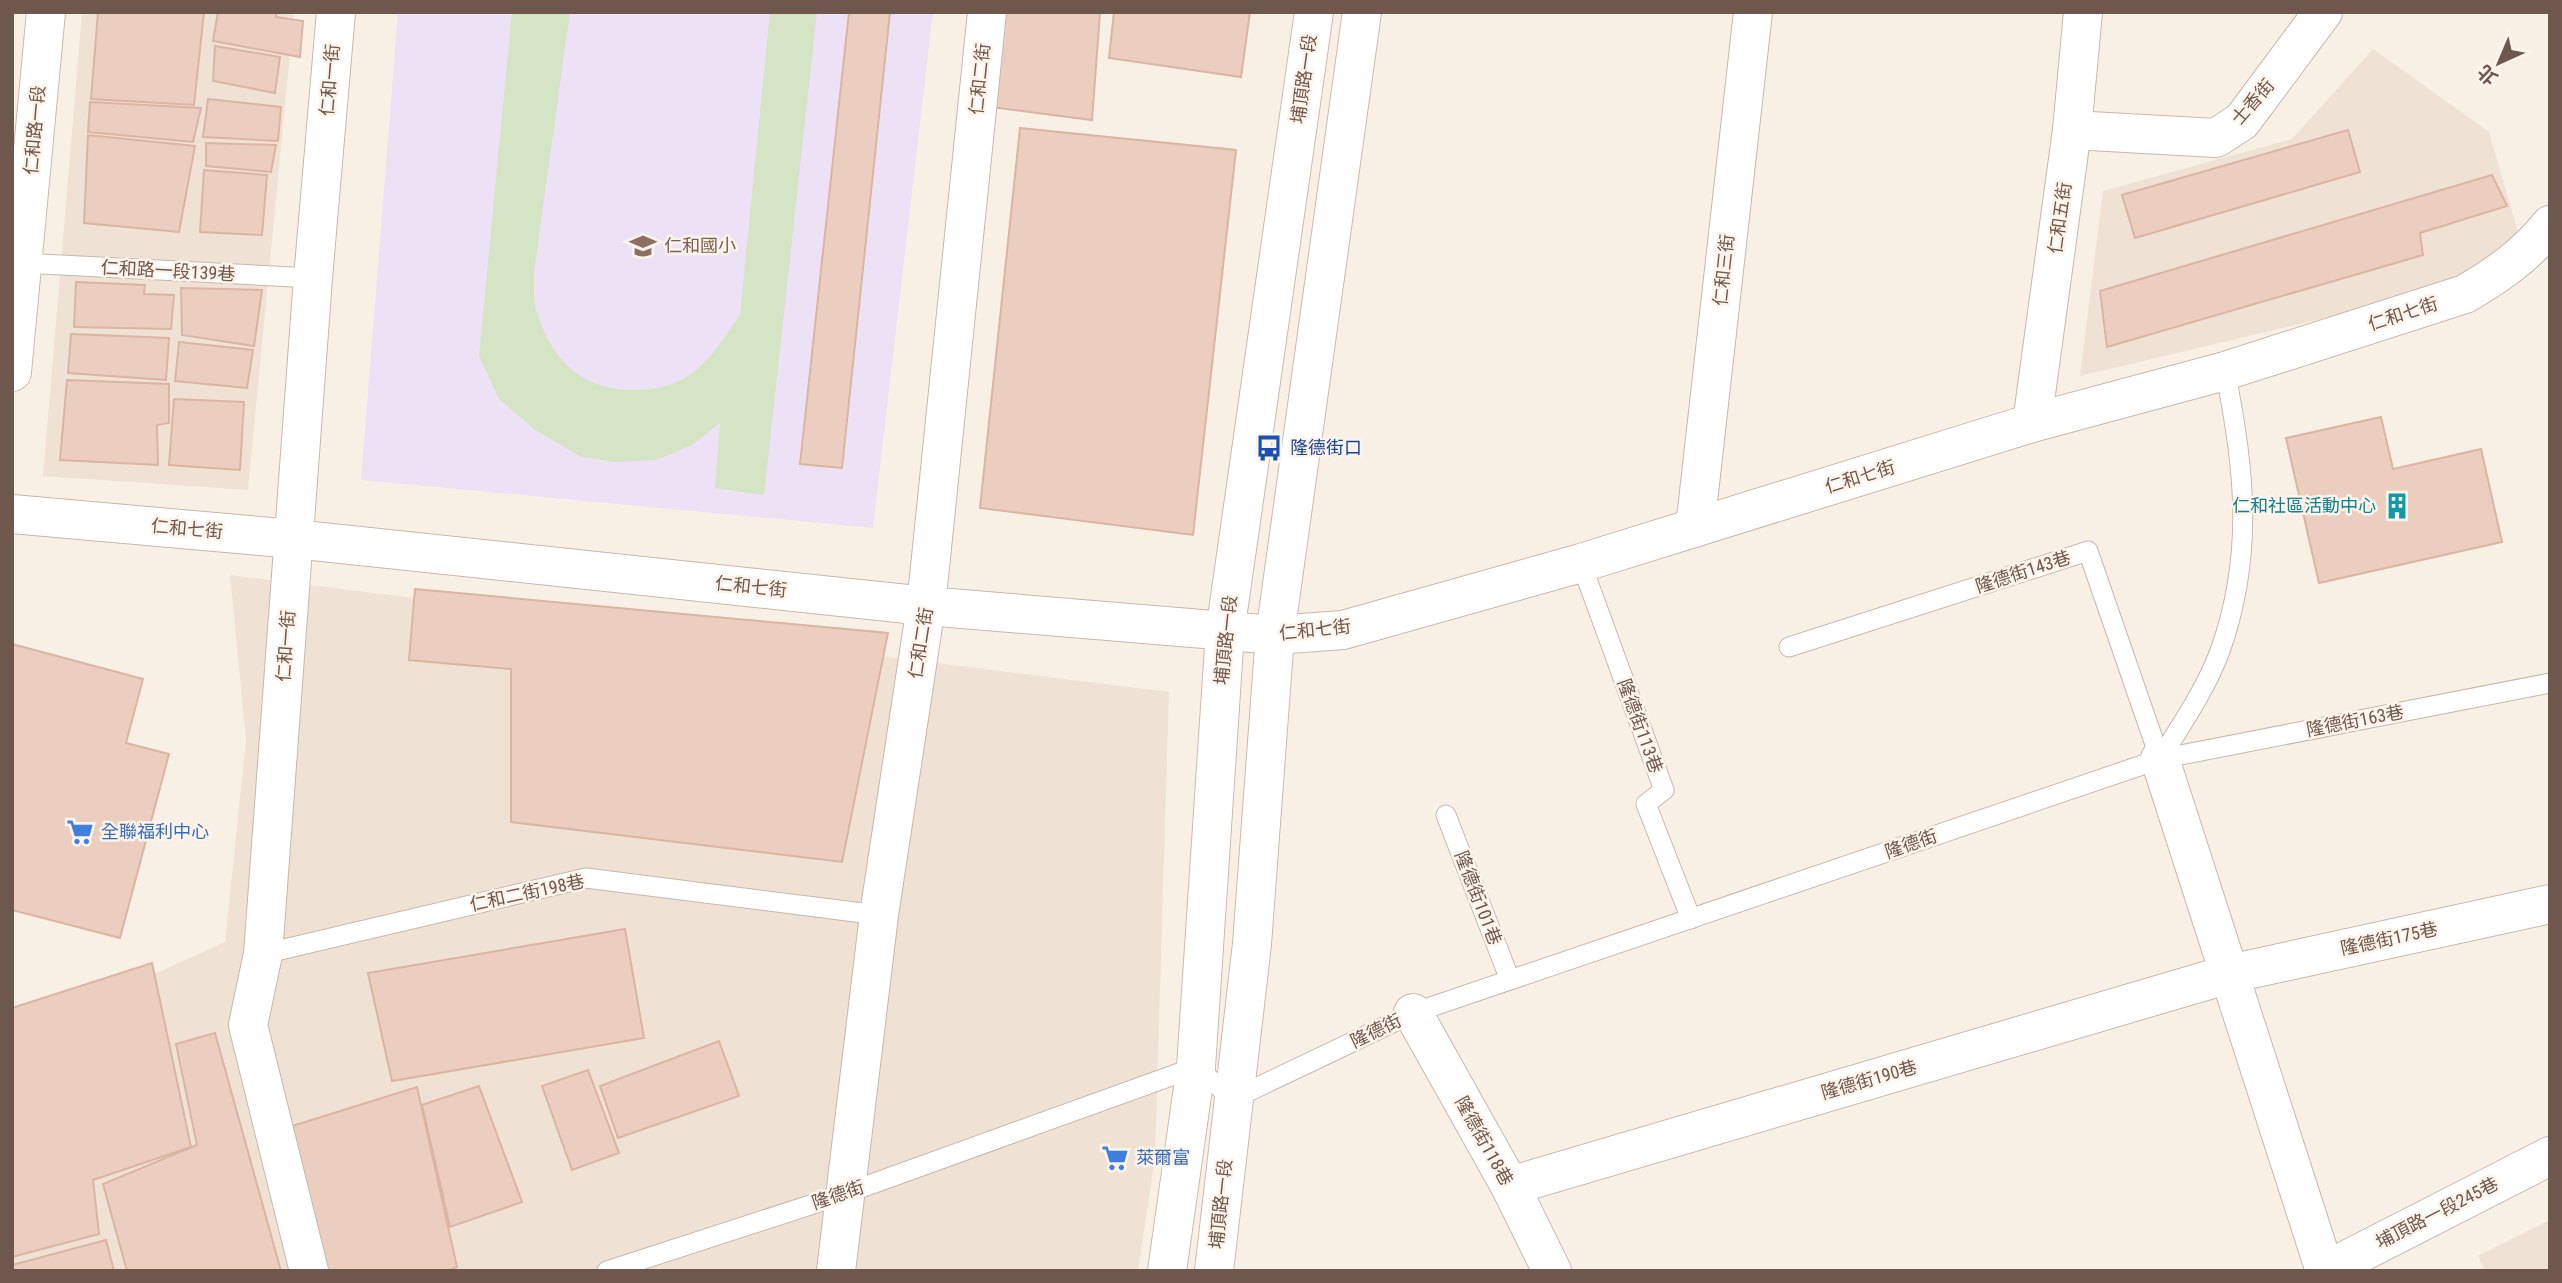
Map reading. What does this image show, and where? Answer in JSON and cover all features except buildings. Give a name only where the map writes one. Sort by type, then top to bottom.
[{"type":"street","name":"仁和路一段","points":[[12,372],[46,12]]},
{"type":"street","name":"仁和一街","points":[[309,1271],[248,1025],[263,954],[313,278],[336,12]]},
{"type":"street","name":"仁和二街","points":[[836,1271],[878,915],[926,606],[987,12]]},
{"type":"street","name":"埔頂路一段","points":[[1167,1271],[1196,1066],[1225,632],[1314,12]]},
{"type":"street","name":"埔頂路一段","points":[[1214,1271],[1252,944],[1275,635],[1362,12]]},
{"type":"street","name":"仁和三街","points":[[1695,528],[1753,12]]},
{"type":"street","name":"仁和五街","points":[[2032,423],[2071,130],[2083,12]]},
{"type":"street","name":"士香街","points":[[2071,130],[2216,138],[2242,121],[2323,12]]},
{"type":"street","name":"仁和七街","points":[[12,514],[294,539],[926,606],[1275,635],[1343,630],[1580,563],[2032,423],[2225,372],[2465,294],[2495,277],[2533,246],[2550,225]]},
{"type":"street","points":[[2160,759],[2325,1271]]},
{"type":"street","name":"隆德街175巷","points":[[2229,974],[2550,904]]},
{"type":"street","name":"隆德街190巷","points":[[1510,1186],[2229,974]]},
{"type":"street","name":"隆德街118巷","points":[[1413,1013],[1510,1186],[1552,1271]]},
{"type":"street","name":"埔頂路一段245巷","points":[[2325,1271],[2550,1156]]},
{"type":"lane","name":"仁和路一段139巷","points":[[22,263],[313,278]]},
{"type":"lane","points":[[2160,759],[2188,715],[2219,653],[2238,587],[2244,510],[2238,435],[2225,372]]},
{"type":"lane","name":"隆德街143巷","points":[[1789,647],[2088,551],[2160,759]]},
{"type":"lane","name":"隆德街113巷","points":[[1580,563],[1664,790],[1646,804],[1690,919]]},
{"type":"lane","name":"隆德街163巷","points":[[2160,759],[2550,683]]},
{"type":"lane","name":"隆德街","points":[[1233,1099],[1413,1013],[2160,759]]},
{"type":"lane","name":"隆德街101巷","points":[[1446,815],[1510,980]]},
{"type":"lane","name":"仁和二街198巷","points":[[263,954],[586,878],[878,915]]},
{"type":"lane","points":[[1196,1066],[1233,1099]]},
{"type":"lane","name":"隆德街","points":[[607,1271],[844,1194],[1196,1066]]},
{"type":"shaded area","points":[[82,12],[294,12],[248,490],[43,476]]},
{"type":"shaded area","name":"仁和國小","points":[[398,12],[933,12],[873,528],[361,480]]},
{"type":"shaded area","points":[[2373,49],[2489,132],[2518,232],[2460,286],[2080,376],[2103,191],[2292,139]]},
{"type":"shaded area","points":[[230,575],[1169,692],[1155,1158],[1138,1271],[12,1271],[12,1039],[225,942],[246,740]]},
{"type":"shaded area","points":[[2550,1220],[2550,1271],[2485,1271],[2478,1256]]},
{"type":"green space","points":[[512,12],[570,12],[534,272],[536,310],[550,343],[570,368],[596,384],[631,390],[661,387],[688,376],[710,356],[740,315],[770,12],[817,12],[764,495],[715,488],[720,423],[692,445],[656,460],[615,462],[581,457],[534,429],[499,399],[479,356]]},
{"type":"place","name":"仁和國小","points":[[643,246]]},
{"type":"place","name":"隆德街口","points":[[1269,448]]},
{"type":"place","name":"仁和社區活動中心","points":[[2397,506]]},
{"type":"place","name":"全聯福利中心","points":[[80,832]]},
{"type":"place","name":"萊爾富","points":[[1115,1158]]}]
